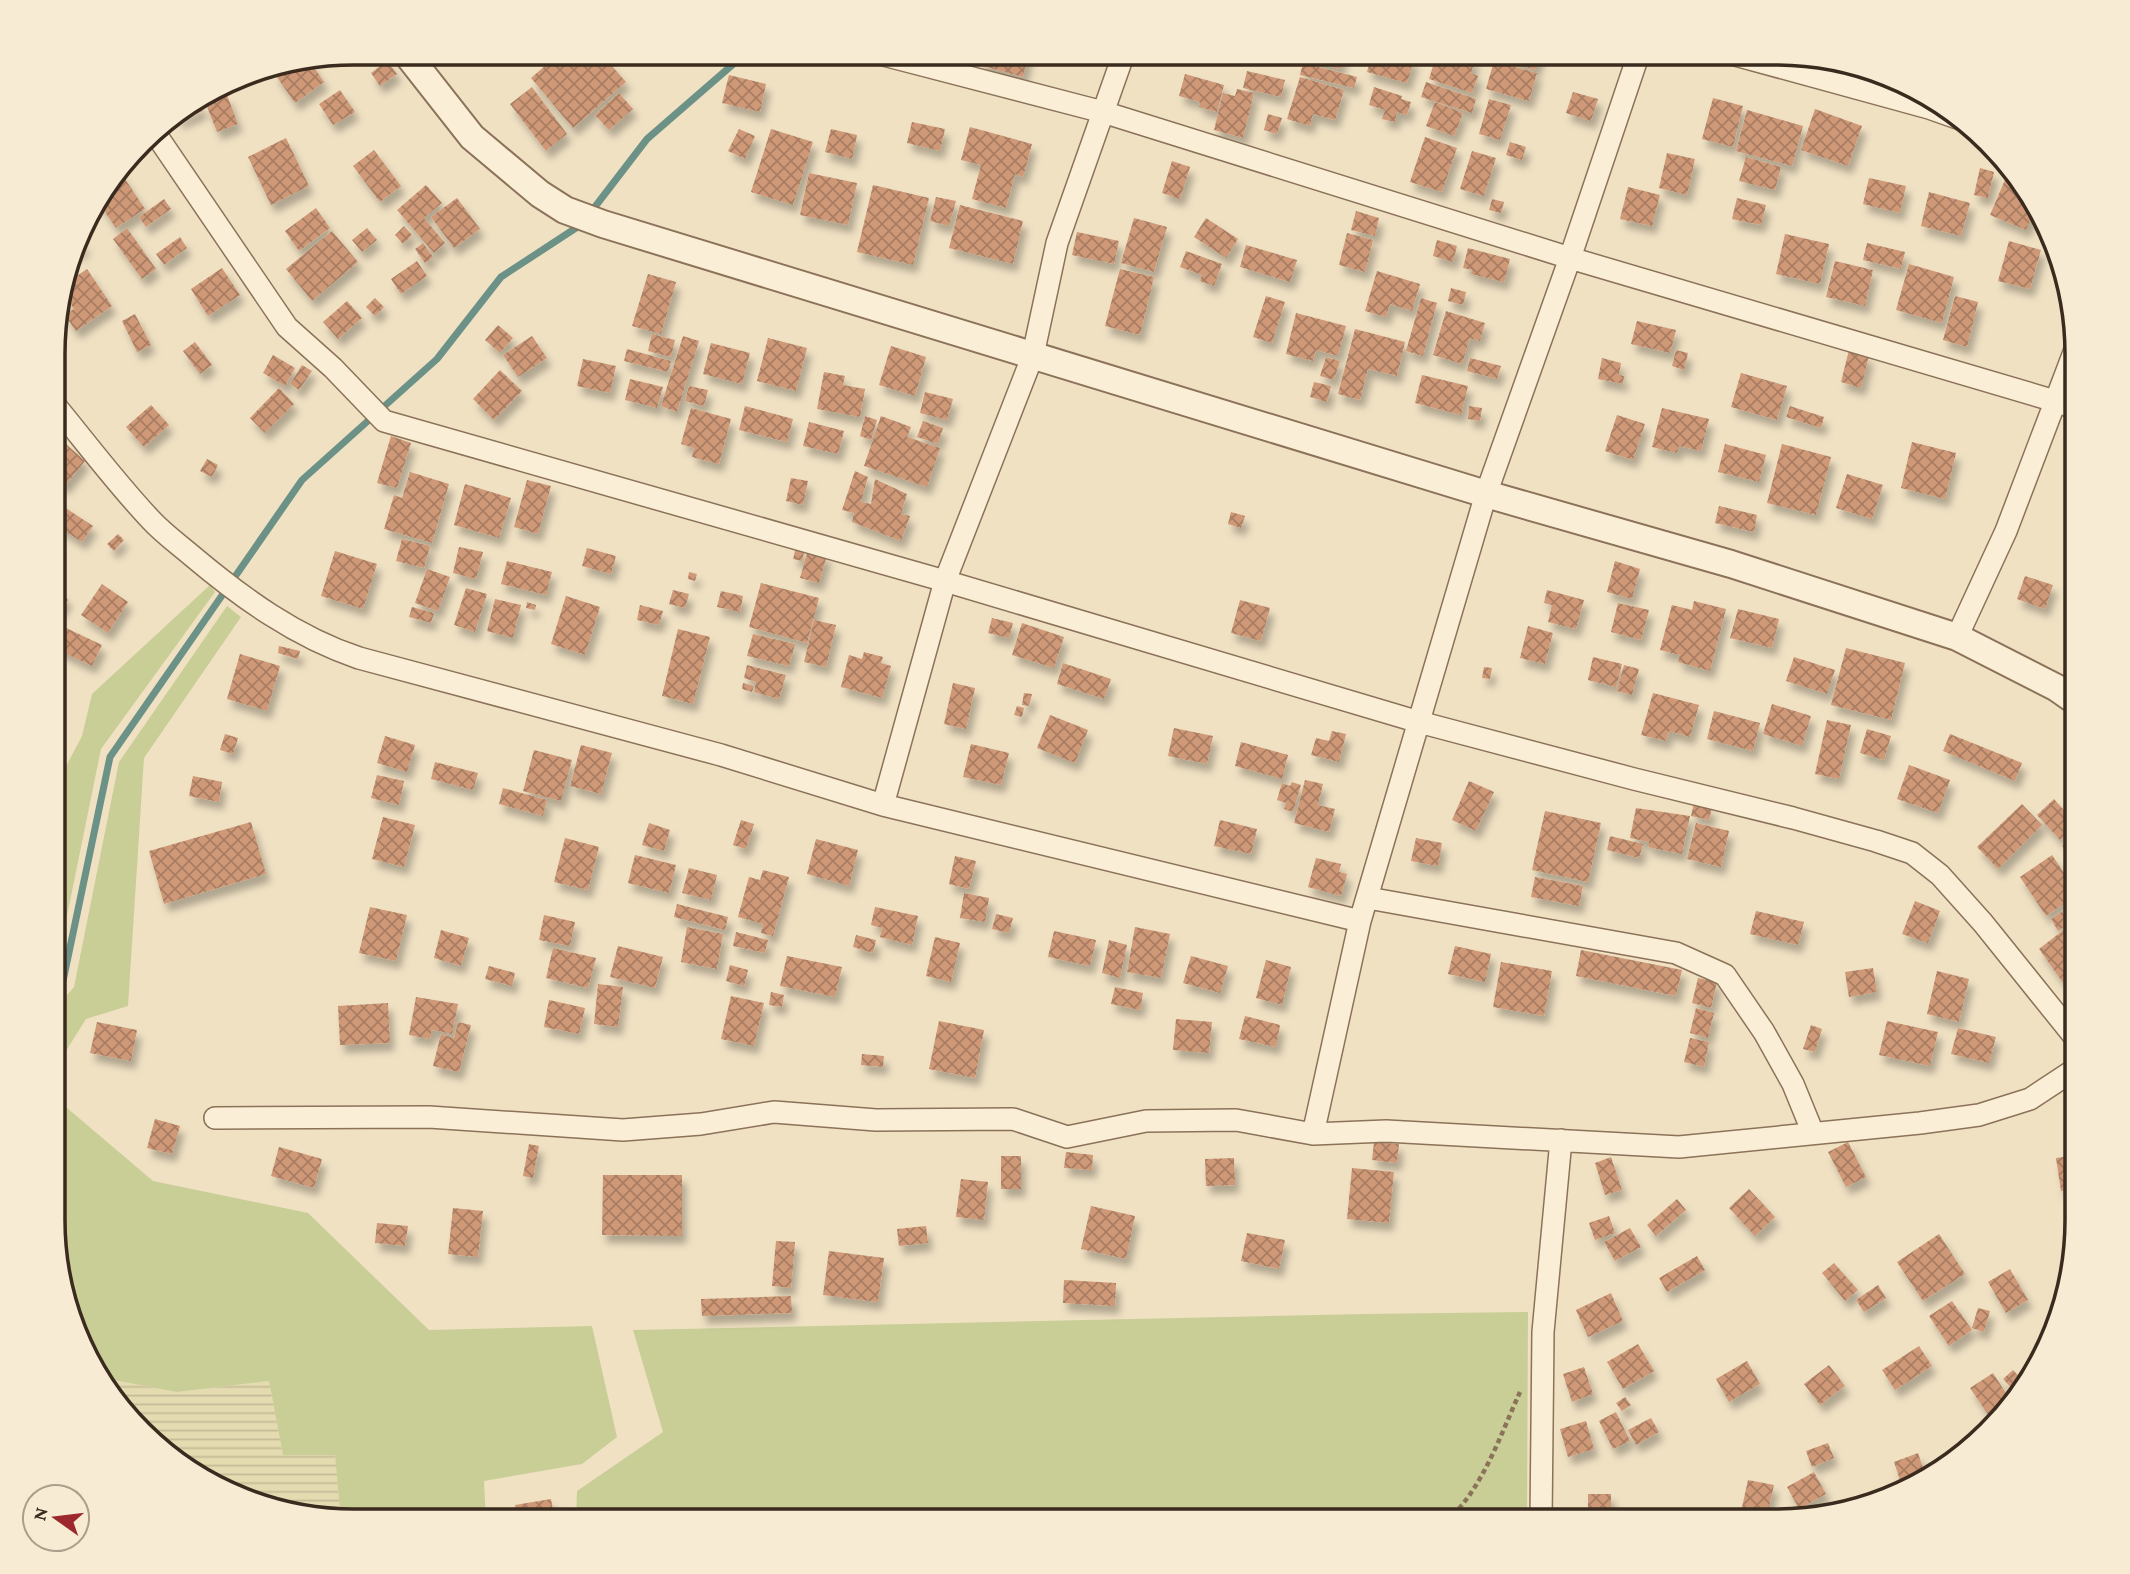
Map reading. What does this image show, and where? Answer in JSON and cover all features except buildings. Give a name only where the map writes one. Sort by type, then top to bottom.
[{"type":"street","points":[[416,65],[472,137],[540,194],[565,210],[603,224],[1486,494],[1731,564],[1957,637],[2065,694]]},
{"type":"street","points":[[922,65],[1103,112],[1570,258],[2065,405]]},
{"type":"street","points":[[883,805],[945,580],[1033,355],[1057,243],[1120,65]]},
{"type":"street","points":[[1313,1134],[1360,921],[1486,494],[1635,65]]},
{"type":"street","points":[[1772,65],[1929,108]]},
{"type":"street","points":[[159,139],[287,327],[384,421],[945,580],[1419,722],[1793,818],[1912,853],[1940,875],[1966,903],[2065,1025]]},
{"type":"street","points":[[1957,637],[2006,531],[2065,377]]},
{"type":"street","points":[[65,417],[153,522],[243,596],[288,627],[328,647],[359,658],[721,755],[883,805],[1360,921]]},
{"type":"street","points":[[1367,898],[1676,953],[1725,975],[1764,1032],[1793,1084],[1813,1133]]},
{"type":"street","points":[[215,1118],[429,1117],[623,1130],[701,1124],[774,1112],[876,1120],[1013,1119],[1067,1137],[1146,1121],[1236,1120],[1313,1134],[1386,1131],[1679,1147],[1979,1115],[2029,1099],[2065,1076]]},
{"type":"street","points":[[1542,1509],[1543,1332],[1561,1140]]},
{"type":"street","points":[[1528,1373],[1543,1332]]},
{"type":"path","points":[[1459,1509],[1483,1473],[1528,1373]]},
{"type":"shaded area","points":[[112,1380],[177,1392],[269,1381],[283,1455],[335,1454],[340,1509],[297,1504],[261,1494],[209,1471],[178,1450],[149,1425]]},
{"type":"green space","points":[[210,585],[215,592],[101,749],[65,926],[65,768],[82,736],[92,694]]},
{"type":"green space","points":[[227,606],[241,617],[144,758],[128,1006],[86,1019],[65,1052],[65,997],[74,987],[119,762]]},
{"type":"green space","points":[[65,1106],[153,1181],[308,1213],[429,1330],[592,1326],[617,1437],[582,1464],[484,1481],[485,1509],[340,1509],[335,1455],[283,1455],[269,1381],[177,1392],[112,1380],[87,1331],[70,1277],[65,1239]]},
{"type":"green space","points":[[1528,1312],[1527,1509],[576,1509],[577,1491],[663,1432],[633,1330]]},
{"type":"waterway","points":[[591,212],[647,139],[732,65]]},
{"type":"waterway","points":[[65,971],[110,757],[302,480],[437,359],[501,277],[582,224]]}]
